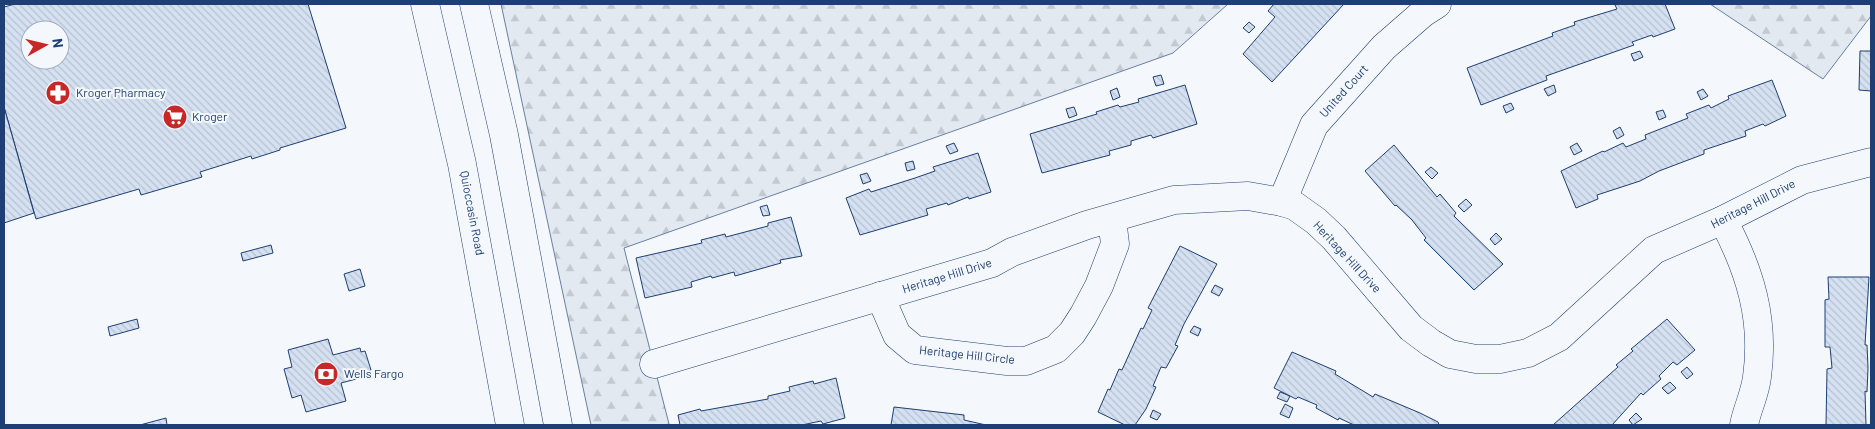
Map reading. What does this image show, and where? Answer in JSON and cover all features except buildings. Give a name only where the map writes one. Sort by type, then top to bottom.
[{"type":"street","name":"Quioccasin Road","points":[[425,4],[462,164],[510,425]]},
{"type":"street","points":[[474,4],[504,135],[558,425]]},
{"type":"street","name":"United Court","points":[[1282,202],[1314,125],[1384,47],[1423,13],[1437,4]]},
{"type":"street","name":"Heritage Hill Drive","points":[[654,364],[992,263],[1012,252],[1087,225],[1174,200],[1248,196],[1282,202],[1302,211],[1334,238],[1411,328],[1450,354],[1476,359],[1500,360],[1528,354],[1559,337],[1654,250],[1723,220],[1802,180],[1871,162]]},
{"type":"street","name":"Heritage Hill Circle","points":[[880,296],[897,335],[915,350],[1007,361],[1026,361],[1056,349],[1072,333],[1083,316],[1099,286],[1115,244],[1112,218]]},
{"type":"street","points":[[1723,220],[1740,254],[1758,314],[1760,339],[1757,379],[1744,425]]},
{"type":"green space","points":[[501,4],[1228,4],[1173,53],[624,248],[669,424],[591,425]]},
{"type":"green space","points":[[1710,4],[1871,4],[1871,16],[1823,79]]},
{"type":"place","name":"Kroger Pharmacy","points":[[58,93]]},
{"type":"place","name":"Kroger","points":[[175,117]]},
{"type":"place","name":"Wells Fargo","points":[[326,374]]}]
